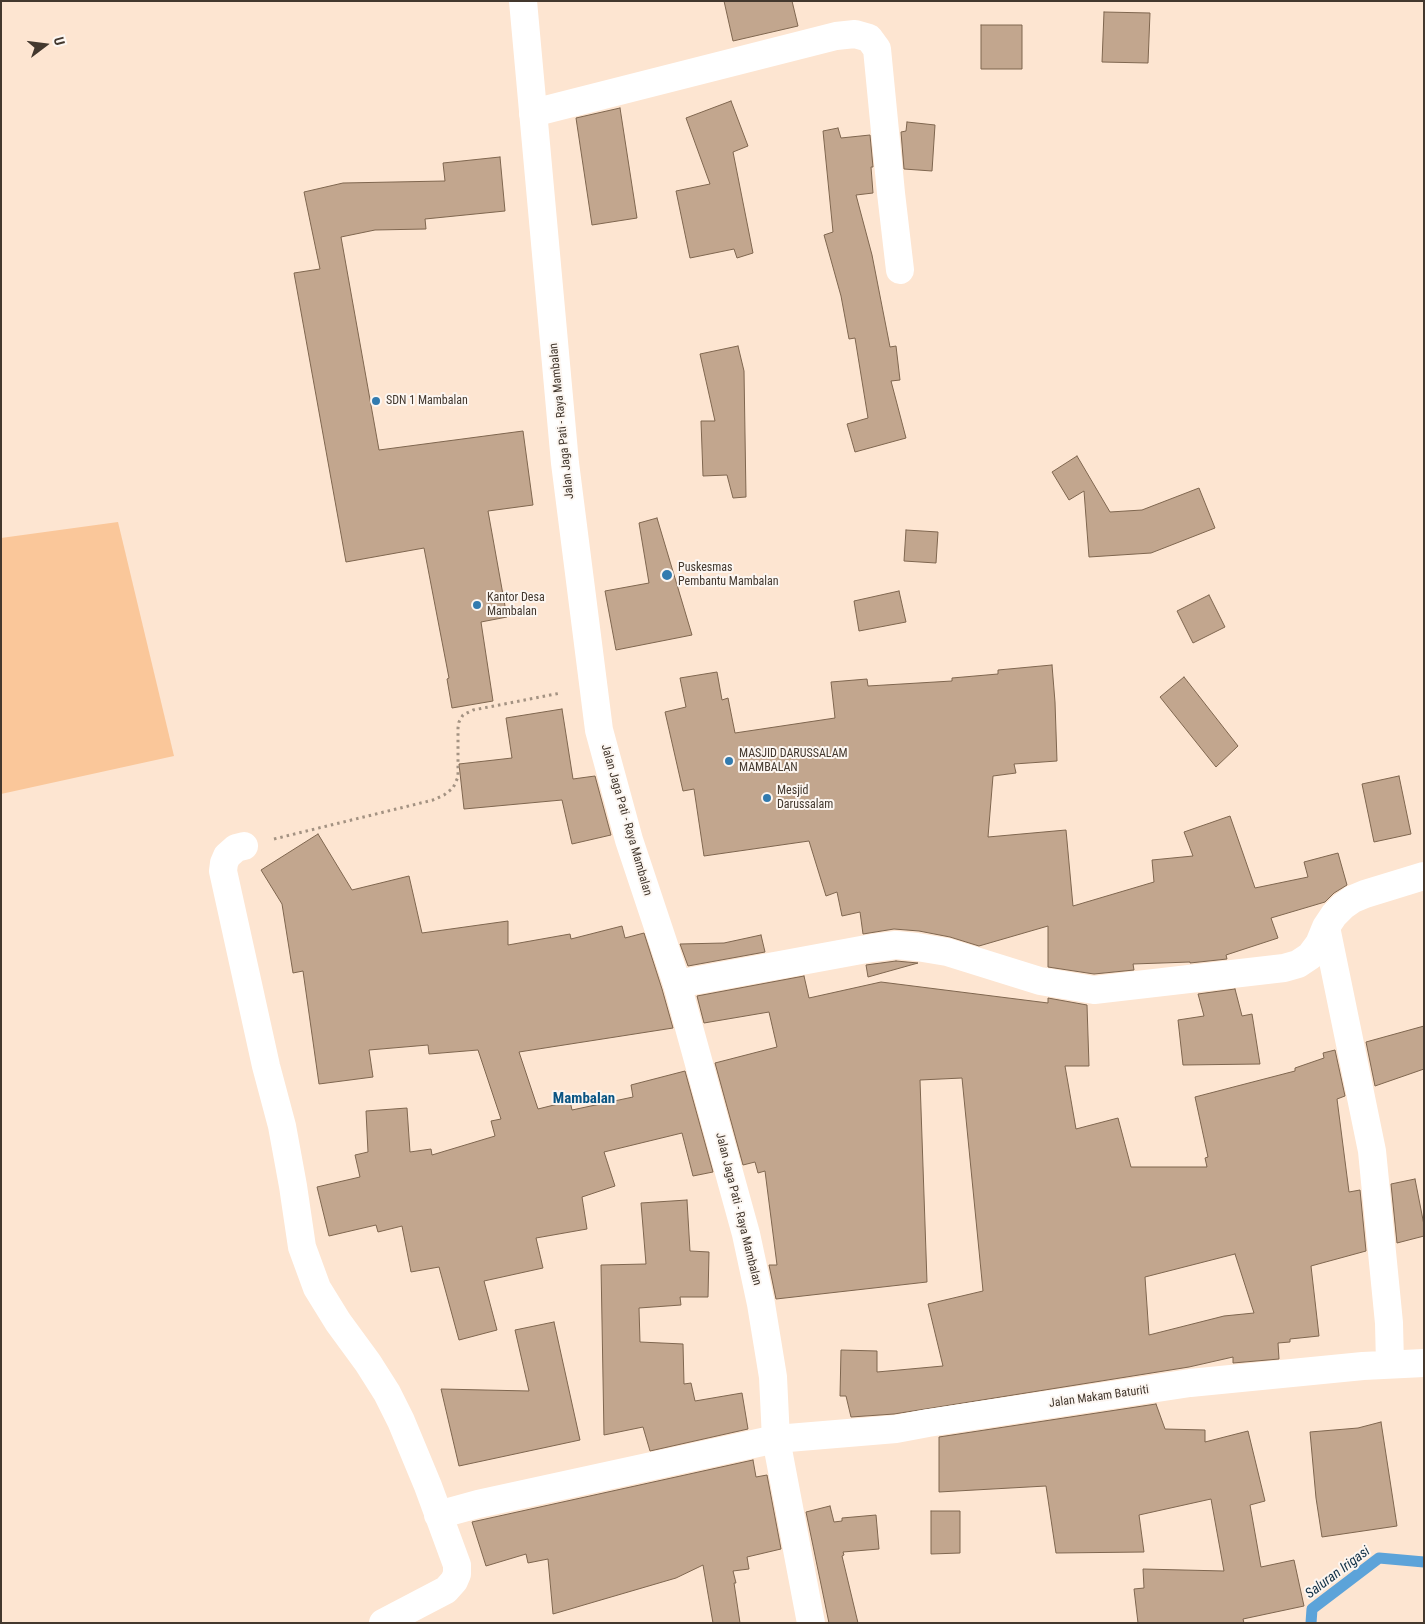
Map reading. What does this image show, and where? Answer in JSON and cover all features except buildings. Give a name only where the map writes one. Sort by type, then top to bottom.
[{"type":"street","name":"Jalan Jaga Pati - Raya Mambalan","points":[[523,1],[565,463],[599,730],[627,831],[677,984],[746,1234],[761,1304],[773,1377],[776,1439],[811,1623]]},
{"type":"street","points":[[533,112],[836,36],[855,34],[869,38],[877,49],[900,270]]},
{"type":"street","points":[[244,846],[236,848],[227,856],[222,871],[266,1066],[282,1126],[302,1247],[317,1288],[338,1322],[368,1363],[397,1414],[428,1486],[457,1566],[457,1574],[454,1581],[446,1590],[383,1623]]},
{"type":"street","points":[[677,984],[896,945],[917,946],[947,952],[1040,981],[1094,990],[1291,966],[1304,960],[1315,950],[1326,927],[1338,911],[1353,899],[1424,876]]},
{"type":"street","points":[[1326,927],[1372,1151],[1389,1323],[1390,1364]]},
{"type":"street","name":"Jalan Makam Baturiti","points":[[438,1515],[478,1504],[776,1439],[896,1430],[928,1422],[1190,1383],[1390,1364],[1424,1363]]},
{"type":"path","points":[[244,846],[438,798],[453,788],[458,777],[458,728],[460,719],[465,713],[593,687]]},
{"type":"shaded area","points":[[118,522],[174,756],[1,794],[1,538]]},
{"type":"waterway","name":"Saluran Irigasi","points":[[1311,1623],[1312,1609],[1379,1558],[1424,1562]]},
{"type":"place","name":"SDN 1 Mambalan","points":[[376,401]]},
{"type":"place","name":"Puskesmas Pembantu Mambalan","points":[[667,575]]},
{"type":"place","name":"Kantor Desa Mambalan","points":[[477,605]]},
{"type":"place","name":"MASJID DARUSSALAM MAMBALAN","points":[[729,761]]},
{"type":"place","name":"Mesjid Darussalam","points":[[767,798]]},
{"type":"district","name":"Mambalan","points":[[584,1099]]}]
